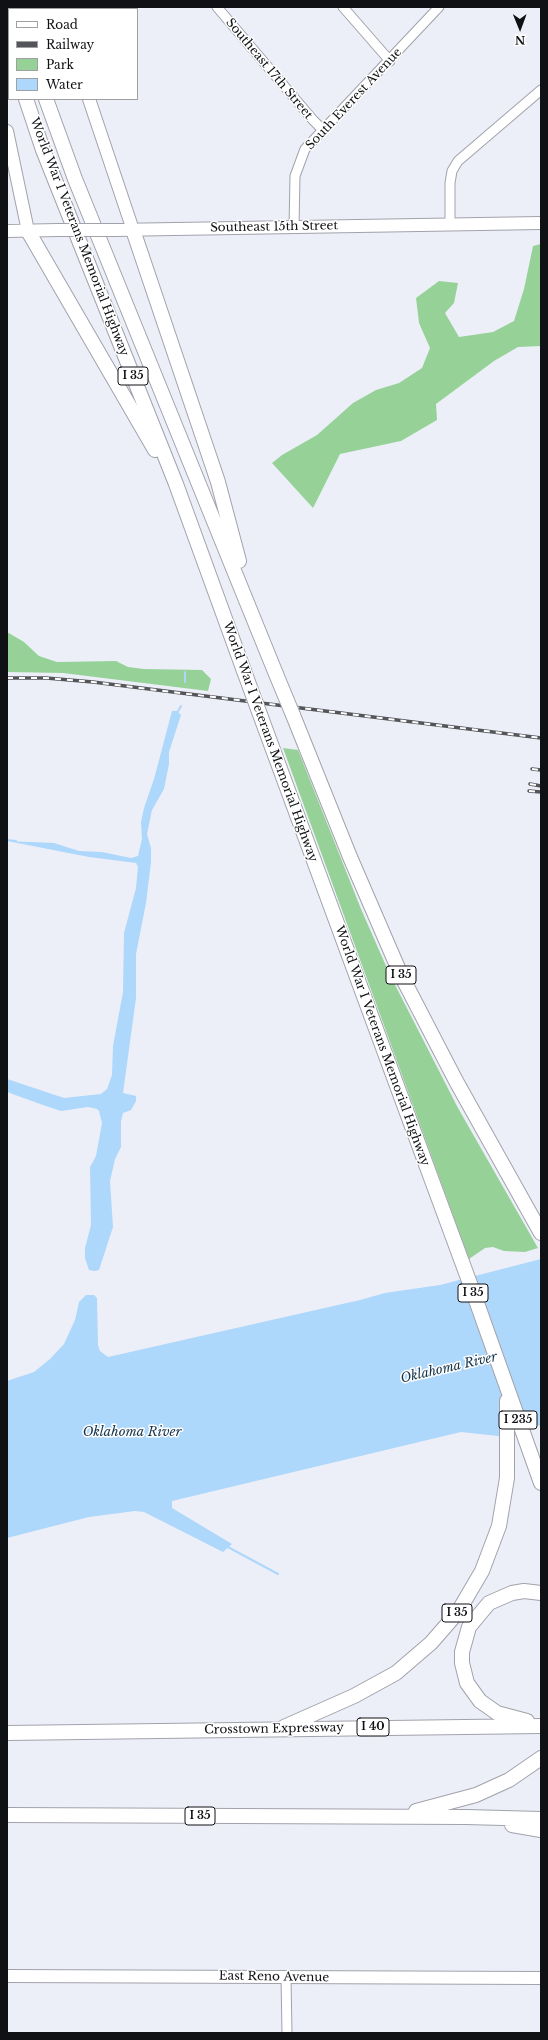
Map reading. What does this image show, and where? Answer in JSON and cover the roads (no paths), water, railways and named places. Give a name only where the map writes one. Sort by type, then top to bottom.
[{"type":"highway","name":"World War I Veterans Memorial Highway","points":[[26,100],[43,150],[176,484],[507,1388]]},
{"type":"highway","name":"World War I Veterans Memorial Highway","points":[[46,100],[75,179],[254,617],[350,858],[401,975],[442,1057],[541,1233]]},
{"type":"highway","points":[[133,230],[218,482],[254,617]]},
{"type":"highway","points":[[28,231],[176,484]]},
{"type":"highway","name":"I 235","points":[[507,1388],[541,1482]]},
{"type":"highway","name":"I 35","points":[[280,1729],[378,1684],[414,1659],[445,1628],[473,1589],[494,1540],[504,1502],[507,1459],[507,1388]]},
{"type":"highway","points":[[541,1593],[518,1592],[497,1598],[489,1603],[474,1618],[465,1635],[462,1652],[462,1663],[467,1683],[480,1701],[497,1713],[541,1725]]},
{"type":"highway","name":"Crosstown Expressway","points":[[7,1733],[541,1725]]},
{"type":"highway","name":"I 35","points":[[7,1815],[392,1817],[476,1795],[509,1780],[541,1758]]},
{"type":"highway","points":[[392,1817],[541,1818]]},
{"type":"highway","points":[[466,1817],[541,1830]]},
{"type":"main road","points":[[89,100],[133,230]]},
{"type":"main road","points":[[7,131],[28,231]]},
{"type":"main road","name":"Southeast 15th Street","points":[[7,231],[541,223]]},
{"type":"main road","name":"East Reno Avenue","points":[[7,1976],[541,1978]]},
{"type":"street","name":"Southeast 17th Street","points":[[217,7],[323,130]]},
{"type":"street","points":[[343,7],[390,61]]},
{"type":"street","name":"South Everest Avenue","points":[[294,227],[293,193],[297,168],[305,149],[390,61],[439,7]]},
{"type":"street","points":[[450,225],[450,183],[452,171],[458,161],[541,90]]},
{"type":"street","points":[[286,1978],[287,2033]]},
{"type":"water","points":[[172,711],[177,711],[181,715],[169,752],[169,764],[164,789],[152,810],[147,834],[151,848],[151,862],[146,903],[136,954],[136,998],[123,1093],[136,1096],[136,1101],[131,1110],[123,1113],[121,1121],[121,1147],[115,1159],[110,1181],[113,1227],[99,1270],[95,1271],[89,1270],[85,1258],[85,1248],[91,1225],[90,1167],[96,1156],[102,1123],[99,1111],[88,1107],[61,1111],[43,1105],[7,1092],[7,1079],[64,1098],[101,1094],[107,1089],[112,1075],[113,1046],[123,992],[124,933],[136,888],[138,867],[136,863],[89,857],[7,841],[54,843],[79,851],[102,852],[131,858],[138,856],[142,839],[141,822],[144,808],[154,779]]},
{"type":"water","name":"Oklahoma River","points":[[541,1259],[541,1426],[537,1425],[498,1436],[461,1432],[172,1501],[172,1508],[232,1544],[223,1552],[144,1512],[135,1511],[89,1517],[7,1538],[7,1381],[34,1372],[50,1359],[64,1344],[75,1320],[79,1302],[86,1295],[94,1295],[97,1298],[98,1345],[100,1351],[108,1357],[385,1293],[440,1285]]},
{"type":"waterway","points":[[185,672],[185,682]]},
{"type":"waterway","points":[[177,713],[181,706]]},
{"type":"waterway","points":[[7,840],[16,841]]},
{"type":"waterway","points":[[226,1546],[278,1574]]},
{"type":"railway","points":[[7,678],[46,678],[93,682],[541,738]]},
{"type":"railway","points":[[532,769],[541,770]]},
{"type":"railway","points":[[530,784],[541,786]]},
{"type":"railway","points":[[529,791],[541,792]]}]
